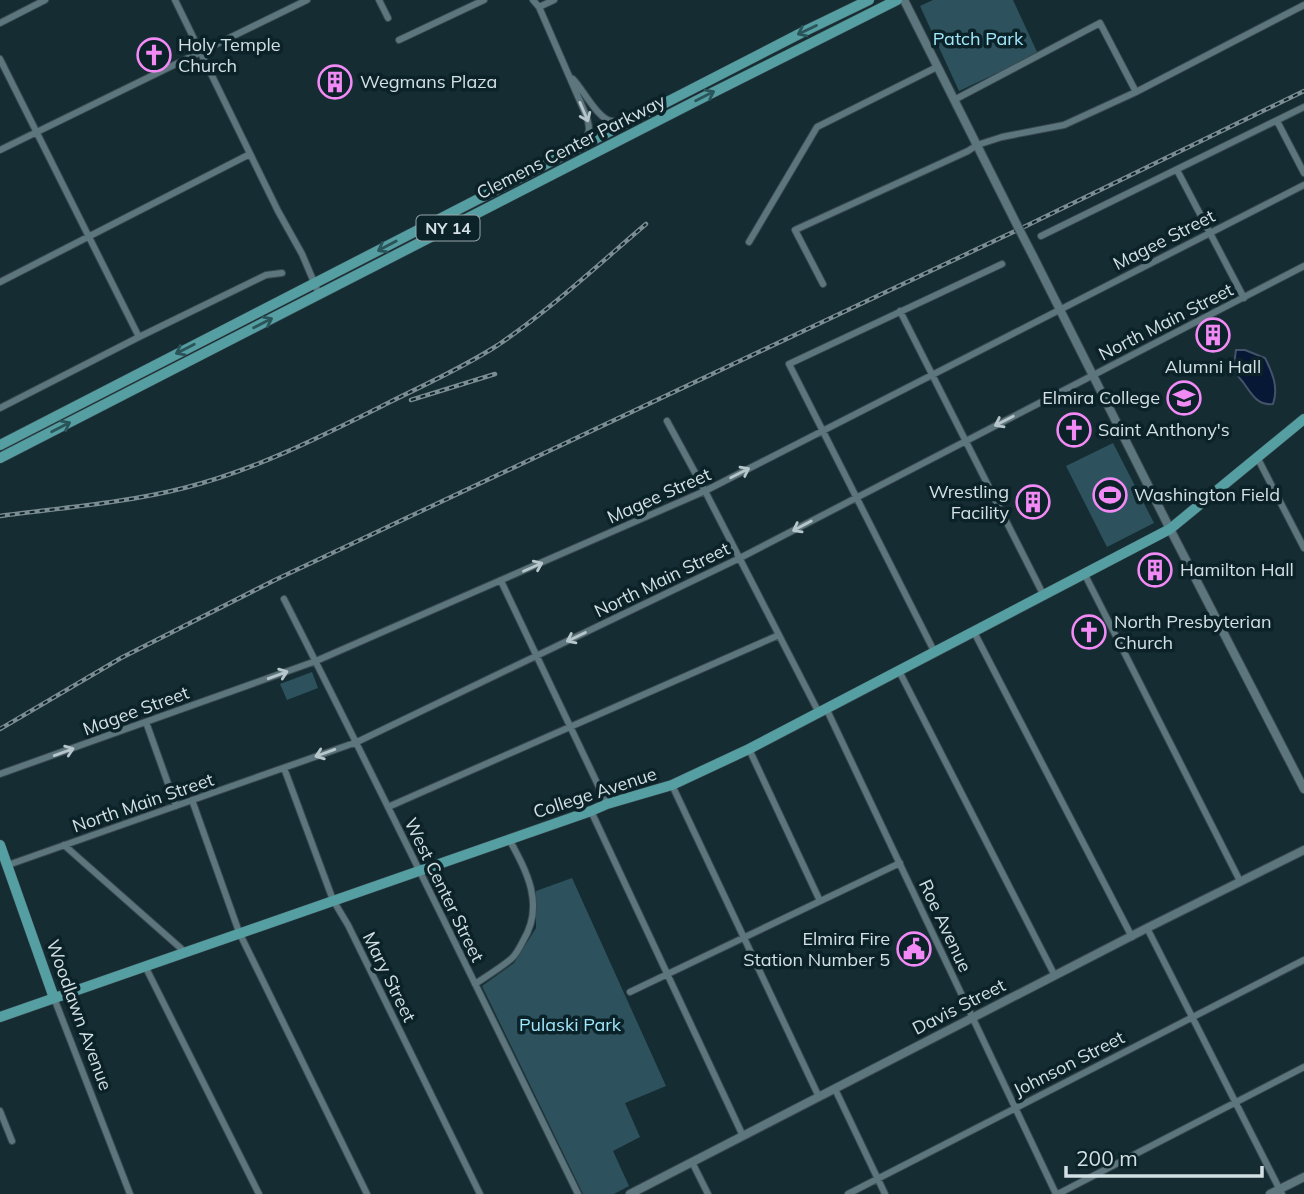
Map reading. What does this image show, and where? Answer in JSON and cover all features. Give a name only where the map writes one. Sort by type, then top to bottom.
[{"type":"main road","name":"Clemens Center Parkway","points":[[0,445],[869,0]]},
{"type":"main road","name":"Clemens Center Parkway","points":[[0,458],[897,0]]},
{"type":"main road","name":"College Avenue","points":[[0,1017],[607,804],[671,785],[749,749],[1170,529],[1304,419]]},
{"type":"main road","name":"Woodlawn Avenue","points":[[0,845],[54,998]]},
{"type":"street","points":[[0,23],[45,0]]},
{"type":"street","points":[[175,0],[319,294]]},
{"type":"street","points":[[0,150],[307,0]]},
{"type":"street","points":[[379,0],[388,18]]},
{"type":"street","points":[[399,40],[484,0]]},
{"type":"street","points":[[533,0],[539,7],[570,75],[590,127],[586,139],[578,147]]},
{"type":"street","points":[[539,7],[554,0]]},
{"type":"street","points":[[904,0],[1304,789]]},
{"type":"street","points":[[823,284],[795,230],[977,145],[1014,134],[1063,125],[1136,92],[1304,5]]},
{"type":"street","points":[[954,100],[1100,23],[1136,92]]},
{"type":"street","points":[[0,59],[139,337]]},
{"type":"street","points":[[749,242],[817,127],[937,67]]},
{"type":"street","points":[[570,75],[600,115],[608,121],[644,114]]},
{"type":"street","points":[[1041,236],[1304,107]]},
{"type":"street","points":[[1277,121],[1304,173]]},
{"type":"street","points":[[0,282],[250,154]]},
{"type":"street","points":[[1177,170],[1244,298]]},
{"type":"street","name":"Magee Street","points":[[0,774],[316,661],[705,491],[1304,185]]},
{"type":"street","points":[[935,653],[789,364],[1002,264]]},
{"type":"street","name":"North Main Street","points":[[8,865],[357,742],[740,558],[1304,266]]},
{"type":"street","points":[[0,408],[266,275],[282,273]]},
{"type":"street","points":[[900,311],[1044,596]]},
{"type":"street","name":"Roe Avenue","points":[[667,421],[779,635],[823,710],[900,863],[1057,1194]]},
{"type":"street","points":[[1257,457],[1304,548]]},
{"type":"street","points":[[1085,575],[1240,881]]},
{"type":"street","points":[[500,581],[607,804]]},
{"type":"street","name":"West Center Street","points":[[284,599],[578,1194]]},
{"type":"street","points":[[974,632],[1132,937]]},
{"type":"street","points":[[388,807],[779,635]]},
{"type":"street","points":[[898,671],[1055,976]]},
{"type":"street","points":[[146,722],[176,806]]},
{"type":"street","points":[[749,749],[820,901]]},
{"type":"street","name":"Mary Street","points":[[284,768],[333,900],[348,925],[480,1194]]},
{"type":"street","points":[[671,785],[818,1097]]},
{"type":"street","points":[[192,800],[239,932],[367,1194]]},
{"type":"street","points":[[591,811],[743,1136]]},
{"type":"street","points":[[475,984],[513,958],[533,921],[532,888],[509,839]]},
{"type":"street","points":[[64,845],[185,952]]},
{"type":"street","name":"Davis Street","points":[[630,1194],[1304,850]]},
{"type":"street","points":[[630,992],[900,863]]},
{"type":"street","points":[[1147,928],[1281,1192]]},
{"type":"street","name":"Johnson Street","points":[[848,1194],[1304,960]]},
{"type":"street","points":[[145,966],[259,1194]]},
{"type":"street","name":"Woodlawn Avenue","points":[[54,998],[130,1194]]},
{"type":"street","points":[[1057,1194],[1304,1067]]},
{"type":"street","points":[[835,1088],[885,1194]]},
{"type":"street","points":[[0,1111],[12,1141]]},
{"type":"street","points":[[692,1162],[708,1194]]},
{"type":"street","points":[[1270,1194],[1281,1192],[1304,1177]]},
{"type":"green space","name":"Patch Park","points":[[933,0],[1013,0],[1038,54],[959,91],[920,6]]},
{"type":"green space","name":"Washington Field","points":[[1113,443],[1154,523],[1107,547],[1066,466]]},
{"type":"green space","points":[[312,672],[318,688],[287,700],[280,684]]},
{"type":"green space","name":"Pulaski Park","points":[[572,878],[666,1086],[625,1103],[640,1137],[613,1151],[629,1186],[614,1194],[583,1194],[482,986],[514,963],[536,928],[536,891]]},
{"type":"shaded area","points":[[1236,350],[1245,350],[1265,358],[1275,386],[1273,404],[1263,403],[1255,398],[1236,374]]},
{"type":"railway","points":[[0,729],[121,658],[275,580],[1028,225],[1304,91]]},
{"type":"railway","points":[[0,516],[162,493],[237,472],[289,451],[445,375],[498,345],[555,302],[646,224]]},
{"type":"railway","points":[[411,400],[495,374]]},
{"type":"place","name":"Holy Temple Church","points":[[154,55]]},
{"type":"place","name":"Wegmans Plaza","points":[[335,82]]},
{"type":"place","name":"Alumni Hall","points":[[1213,335]]},
{"type":"place","name":"Elmira College","points":[[1184,398]]},
{"type":"place","name":"Saint Anthony's","points":[[1074,430]]},
{"type":"place","name":"Washington Field","points":[[1110,495]]},
{"type":"place","name":"Wrestling Facility","points":[[1033,502]]},
{"type":"place","name":"Hamilton Hall","points":[[1155,570]]},
{"type":"place","name":"North Presbyterian Church","points":[[1089,632]]},
{"type":"place","name":"Elmira Fire Station Number 5","points":[[914,949]]}]
